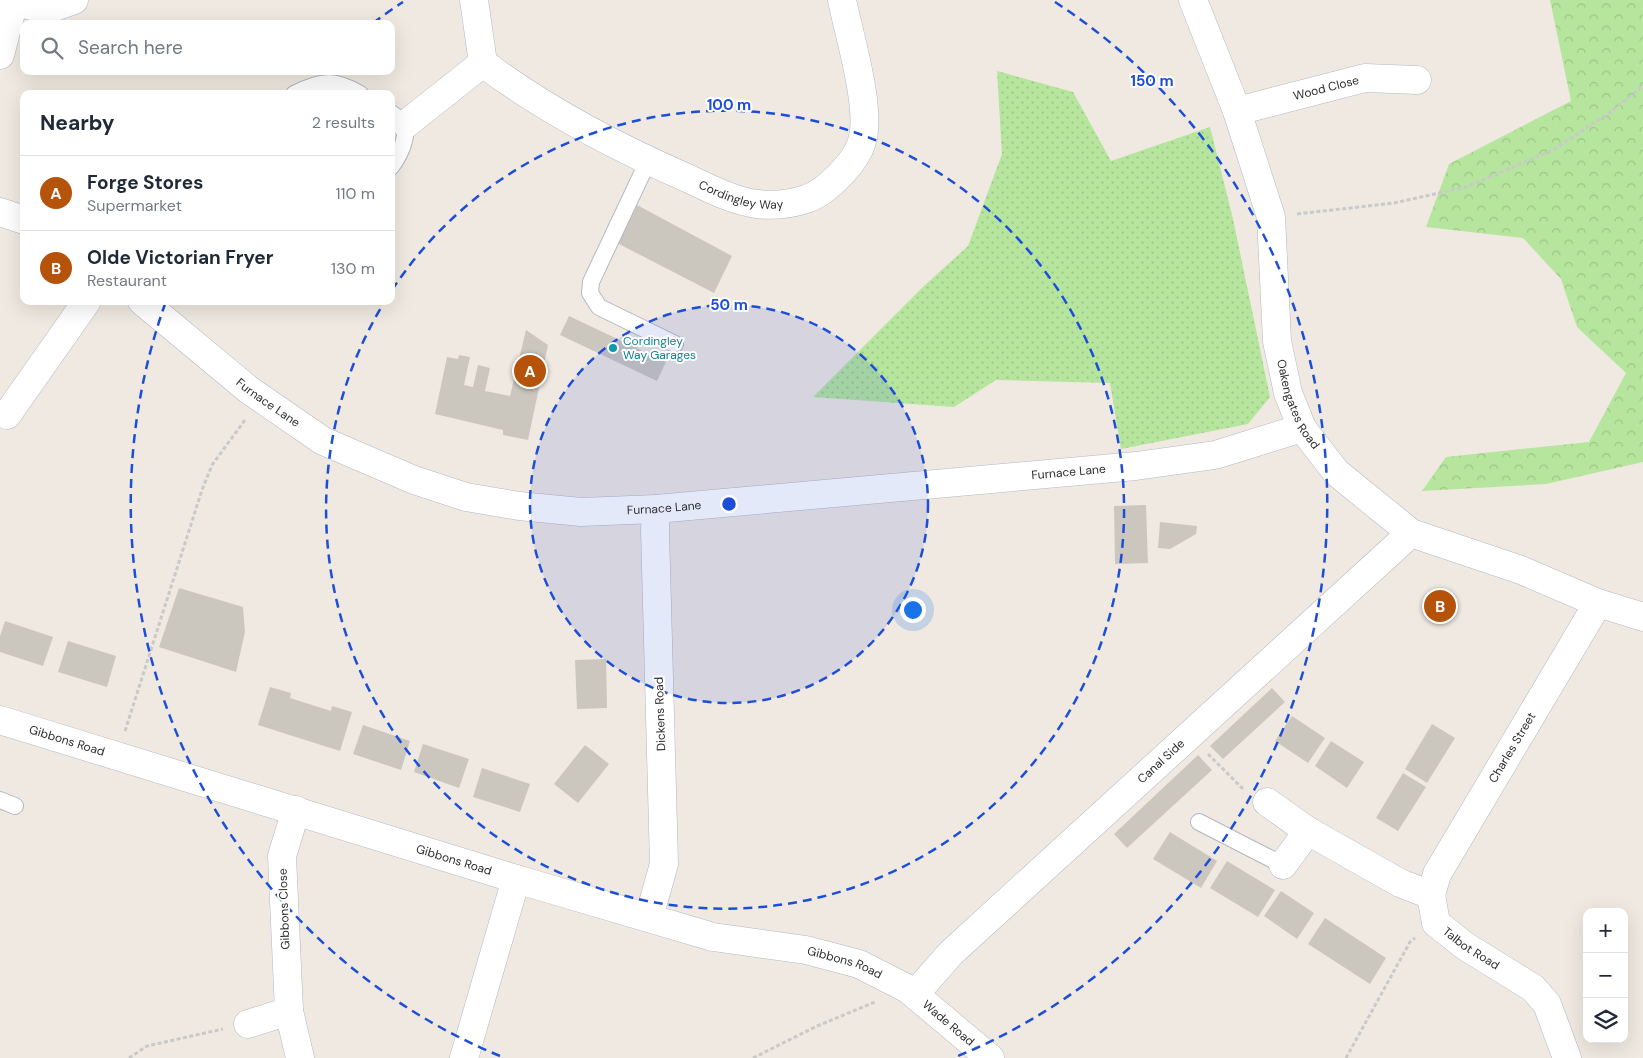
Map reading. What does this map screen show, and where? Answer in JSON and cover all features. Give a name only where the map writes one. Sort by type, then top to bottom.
[{"type":"street","points":[[0,55],[14,0],[46,10],[74,0]]},
{"type":"street","points":[[399,118],[483,63],[474,0]]},
{"type":"street","name":"Cordingley Way","points":[[483,63],[543,104],[648,161],[723,194],[757,204],[785,204],[808,199],[830,184],[850,164],[862,142],[866,114],[842,0]]},
{"type":"street","name":"Oakengates Road","points":[[1193,0],[1237,111],[1271,217],[1277,341],[1288,393],[1302,428],[1336,472],[1411,532],[1521,570],[1598,603],[1643,616]]},
{"type":"street","name":"Wood Close","points":[[1237,111],[1366,78],[1417,80]]},
{"type":"street","points":[[0,212],[20,219]]},
{"type":"street","points":[[7,415],[84,305]]},
{"type":"street","name":"Furnace Lane","points":[[147,305],[261,399],[322,441],[414,480],[466,497],[519,506],[581,512],[656,509],[1136,466],[1214,456],[1302,428]]},
{"type":"street","name":"Dickens Road","points":[[650,917],[664,864],[656,509]]},
{"type":"street","name":"Canal Side","points":[[911,991],[951,952],[1411,532]]},
{"type":"street","name":"Charles Street","points":[[1431,895],[1437,874],[1598,603]]},
{"type":"street","name":"Gibbons Road","points":[[0,720],[516,879],[713,936],[806,950],[859,964],[911,991]]},
{"type":"street","points":[[1267,802],[1308,831],[1400,883],[1431,895]]},
{"type":"street","name":"Gibbons Close","points":[[296,810],[282,856],[289,1011],[300,1058]]},
{"type":"street","points":[[1283,865],[1308,831]]},
{"type":"street","points":[[464,1058],[516,879]]},
{"type":"street","name":"Talbot Road","points":[[1431,895],[1436,924],[1465,946],[1533,988],[1547,1004],[1567,1058]]},
{"type":"street","name":"Wade Road","points":[[911,991],[990,1058]]},
{"type":"street","points":[[248,1024],[289,1011]]},
{"type":"lane","points":[[302,90],[327,82],[342,84],[353,90]]},
{"type":"lane","points":[[395,161],[401,152],[406,136],[399,118]]},
{"type":"lane","points":[[648,161],[590,282],[590,293],[599,307],[675,344]]},
{"type":"lane","points":[[1199,822],[1283,865]]},
{"type":"path","points":[[1271,217],[1394,203],[1466,187],[1553,150],[1608,113],[1643,86]]},
{"type":"path","points":[[118,756],[212,465],[261,399]]},
{"type":"path","points":[[1189,735],[1246,792],[1267,802]]},
{"type":"path","points":[[1346,1058],[1410,942],[1436,924]]},
{"type":"path","points":[[752,1058],[816,1026],[911,991]]},
{"type":"path","points":[[129,1058],[147,1046],[248,1024]]},
{"type":"green space","points":[[1550,0],[1643,0],[1643,462],[1546,484],[1422,491],[1446,457],[1589,442],[1626,373],[1577,327],[1561,279],[1523,238],[1426,227],[1449,164],[1571,101]]},
{"type":"green space","points":[[997,71],[1073,92],[1111,161],[1210,127],[1233,219],[1270,397],[1248,424],[1121,449],[1110,383],[996,380],[954,407],[813,397],[924,286],[968,246],[1002,154]]},
{"type":"building","points":[[637,205],[732,256],[714,293],[617,243]]},
{"type":"building","name":"Cordingley Way Garages","points":[[569,316],[666,362],[657,381],[560,335]]},
{"type":"building","points":[[526,330],[548,345],[528,440],[503,435],[503,430],[435,414],[447,357],[458,359],[459,355],[470,357],[464,385],[473,387],[478,365],[490,368],[485,391],[510,396]]},
{"type":"building","points":[[1146,505],[1148,563],[1115,564],[1114,506]]},
{"type":"building","points":[[1160,522],[1197,526],[1196,534],[1170,549],[1158,548]]},
{"type":"building","points":[[179,588],[243,607],[245,632],[236,672],[159,647]]},
{"type":"building","points":[[5,621],[53,637],[43,666],[0,652],[0,636]]},
{"type":"building","points":[[68,641],[116,656],[107,687],[58,672]]},
{"type":"building","points":[[606,659],[607,708],[577,709],[575,660]]},
{"type":"building","points":[[270,687],[291,693],[290,698],[331,711],[332,706],[352,712],[340,751],[258,725]]},
{"type":"building","points":[[1272,688],[1285,702],[1223,759],[1210,746]]},
{"type":"building","points":[[1292,716],[1325,738],[1308,763],[1275,741]]},
{"type":"building","points":[[1432,724],[1455,738],[1427,783],[1405,769]]},
{"type":"building","points":[[363,725],[410,741],[401,770],[353,754]]},
{"type":"building","points":[[1331,741],[1364,762],[1347,788],[1315,766]]},
{"type":"building","points":[[423,744],[469,759],[459,788],[414,772]]},
{"type":"building","points":[[585,745],[609,764],[578,803],[554,784]]},
{"type":"building","points":[[1198,755],[1212,770],[1127,848],[1114,834]]},
{"type":"building","points":[[482,768],[530,784],[520,812],[473,797]]},
{"type":"building","points":[[1403,773],[1426,787],[1398,831],[1376,818]]},
{"type":"building","points":[[1170,832],[1217,861],[1201,888],[1153,859]]},
{"type":"building","points":[[1227,861],[1275,890],[1258,917],[1210,888]]},
{"type":"building","points":[[1281,891],[1314,913],[1297,939],[1264,916]]},
{"type":"building","points":[[1325,918],[1386,958],[1370,984],[1308,944]]},
{"type":"place","name":"Cordingley Way Garages","points":[[613,348]]},
{"type":"place","name":"Forge Stores","points":[[530,371]]},
{"type":"place","name":"Olde Victorian Fryer","points":[[1440,606]]}]
